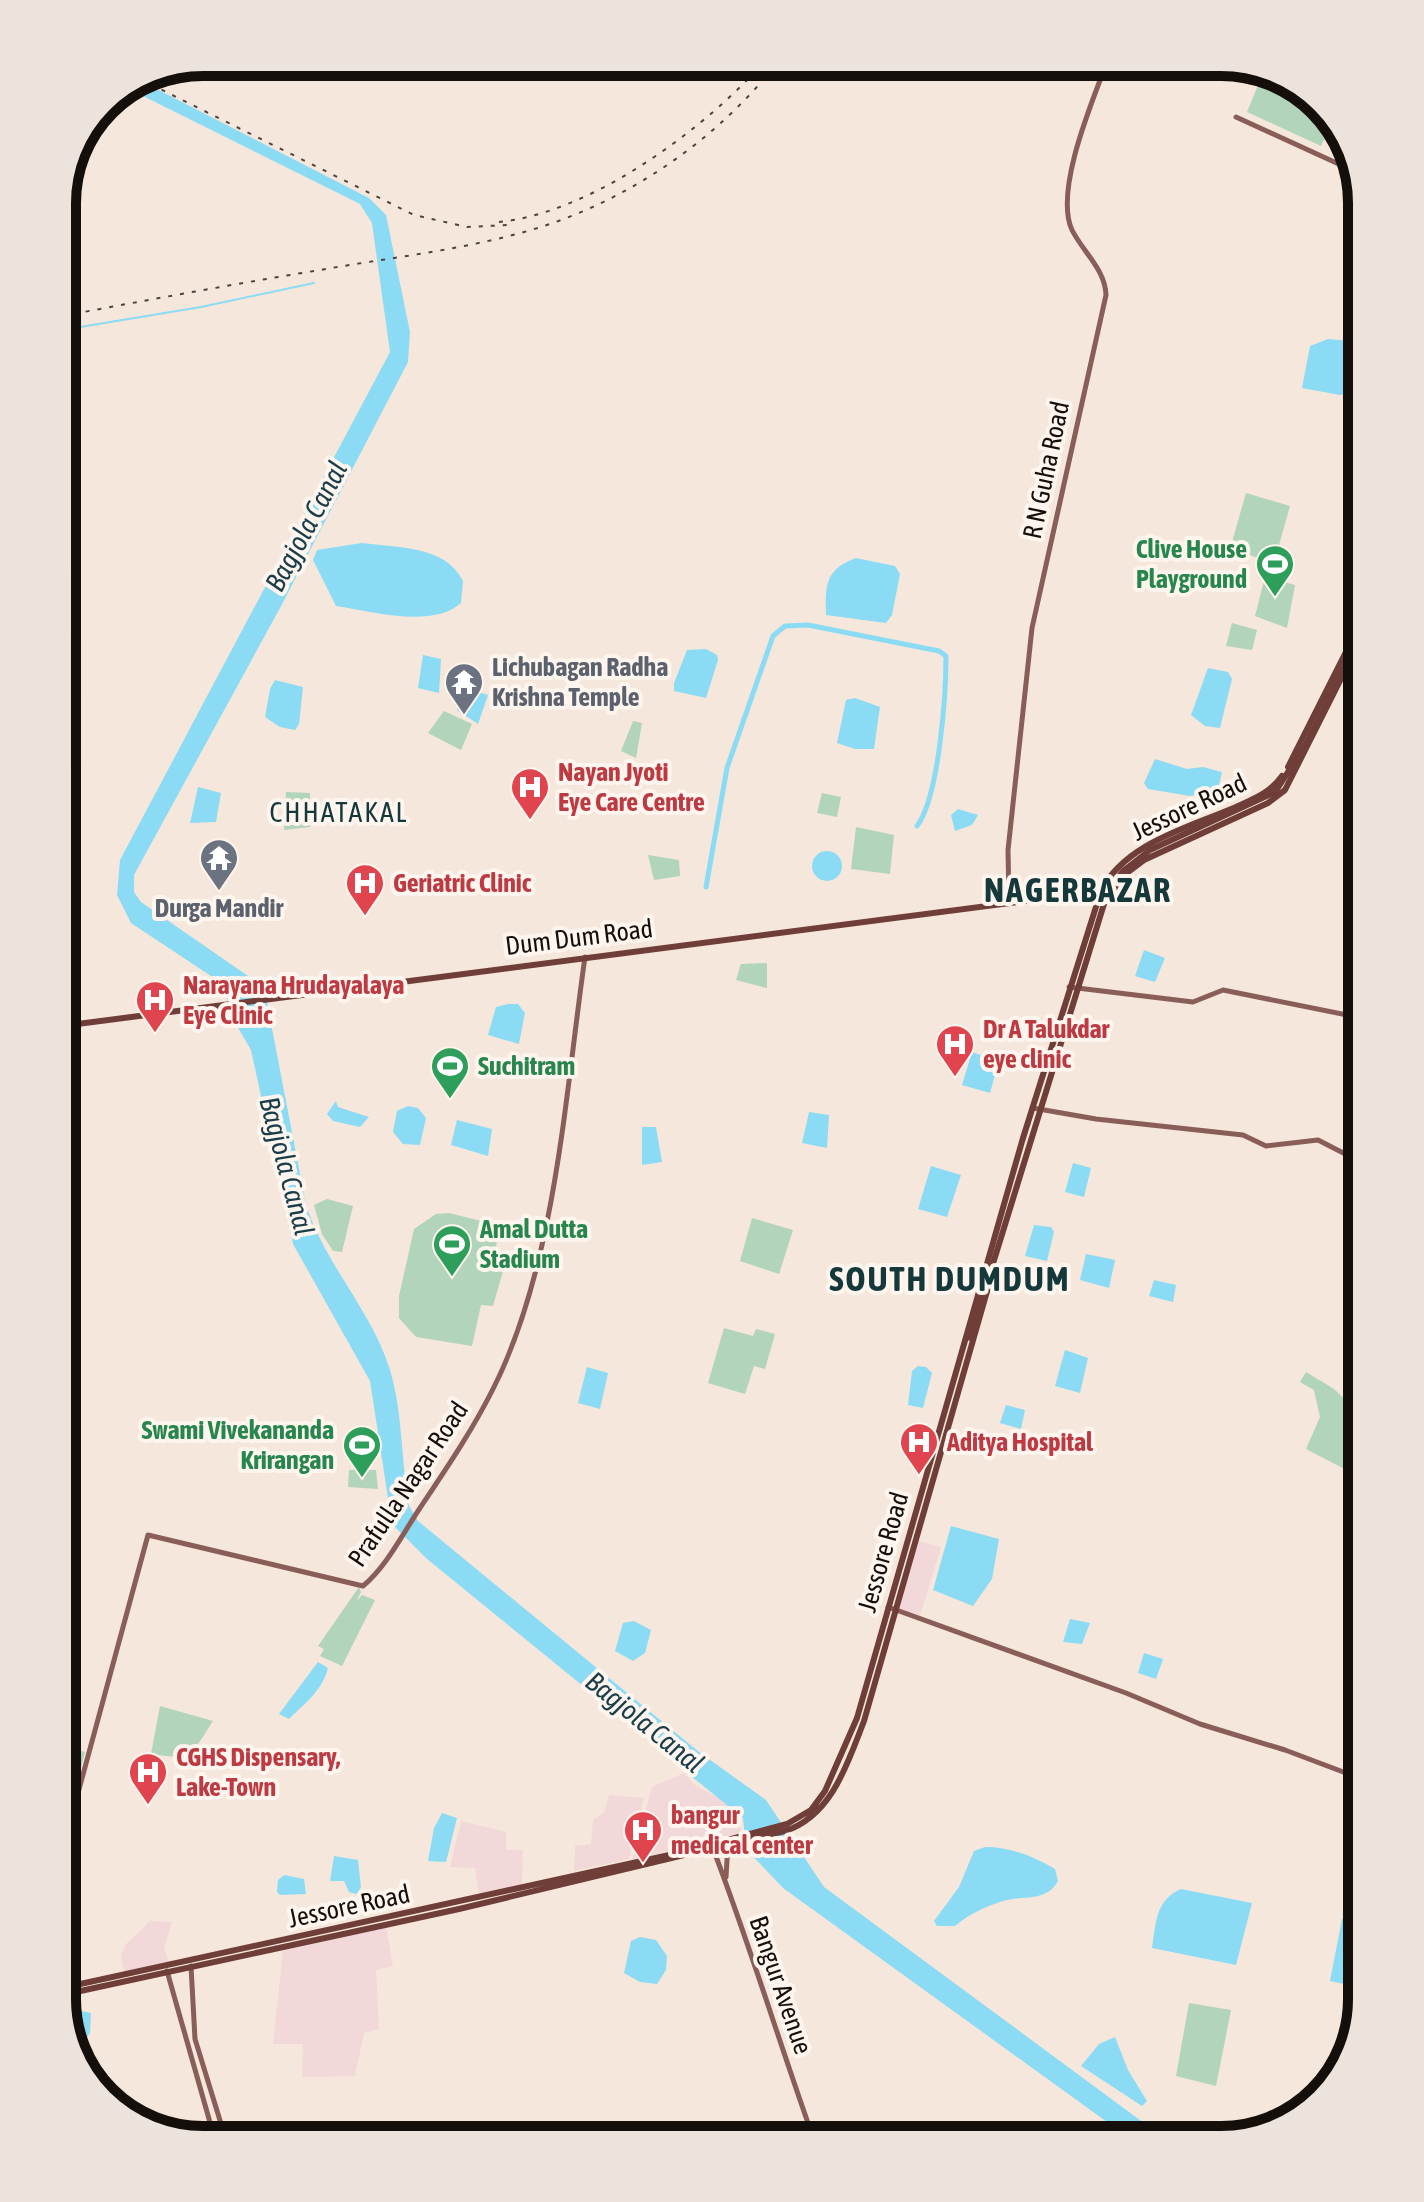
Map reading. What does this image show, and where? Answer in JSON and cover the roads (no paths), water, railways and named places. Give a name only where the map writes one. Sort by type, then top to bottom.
[{"type":"main road","name":"Jessore Road","points":[[969,1343],[1033,1108],[1101,891],[1111,875],[1134,854],[1273,787],[1293,758],[1348,648]]},
{"type":"main road","points":[[969,1343],[1108,891],[1123,871],[1150,850],[1275,792],[1298,758],[1348,658]]},
{"type":"main road","name":"Jessore Road","points":[[190,1963],[459,1909],[728,1843],[800,1822],[825,1791],[851,1744],[969,1343],[1110,894],[1128,872],[1144,860],[1268,803],[1285,790],[1348,665]]},
{"type":"main road","name":"Dum Dum Road","points":[[76,1024],[1101,891]]},
{"type":"main road","points":[[1101,891],[1110,894]]},
{"type":"main road","points":[[76,1992],[190,1963]]},
{"type":"main road","points":[[76,1985],[166,1969]]},
{"type":"street","name":"R N Guha Road","points":[[1009,902],[1008,850],[1032,628],[1106,295],[1101,274],[1073,232],[1066,210],[1073,168],[1103,76]]},
{"type":"street","points":[[1236,117],[1342,166]]},
{"type":"street","name":"Prafulla Nagar Road","points":[[76,1800],[148,1535],[363,1586],[399,1541],[471,1431],[498,1379],[520,1323],[550,1204],[586,956]]},
{"type":"street","points":[[1069,987],[1193,1002],[1223,990],[1348,1015]]},
{"type":"street","points":[[1033,1108],[1043,1107],[1096,1119],[1243,1135],[1266,1146],[1318,1140],[1348,1155]]},
{"type":"street","points":[[891,1608],[1126,1693],[1208,1727],[1348,1774]]},
{"type":"street","points":[[726,1878],[728,1843]]},
{"type":"street","name":"Bangur Avenue","points":[[712,1847],[726,1878],[738,1922],[809,2126]]},
{"type":"street","points":[[190,1963],[195,2039],[222,2126]]},
{"type":"street","points":[[166,1969],[211,2126]]},
{"type":"water","name":"Bagjola Canal","points":[[153,87],[369,198],[386,215],[410,332],[408,362],[280,608],[134,875],[134,892],[141,902],[264,987],[306,1205],[314,1227],[372,1328],[390,1370],[409,1506],[418,1521],[699,1752],[766,1800],[824,1887],[1148,2126],[1113,2126],[783,1888],[746,1849],[743,1818],[686,1772],[650,1734],[599,1699],[427,1559],[392,1524],[370,1381],[293,1244],[251,1050],[233,1019],[223,984],[131,923],[117,895],[120,860],[390,352],[372,223],[360,204],[139,94]]},
{"type":"water","points":[[1328,339],[1348,341],[1348,394],[1302,388],[1310,346]]},
{"type":"water","points":[[362,543],[419,550],[445,561],[463,581],[461,603],[449,611],[418,617],[336,606],[313,560],[317,550]]},
{"type":"water","points":[[856,558],[895,566],[900,574],[892,615],[886,623],[826,615],[829,579],[839,567]]},
{"type":"water","points":[[706,649],[717,655],[718,660],[706,698],[674,691],[674,683],[687,650]]},
{"type":"water","points":[[423,655],[441,659],[439,693],[418,688]]},
{"type":"water","points":[[1208,668],[1228,672],[1232,679],[1220,728],[1205,726],[1191,715]]},
{"type":"water","points":[[275,680],[303,687],[299,724],[295,730],[280,727],[265,717],[270,689]]},
{"type":"water","points":[[465,688],[488,695],[478,724],[457,710]]},
{"type":"water","points":[[855,698],[880,707],[874,749],[855,749],[837,743],[846,700]]},
{"type":"water","points":[[1155,759],[1187,769],[1203,767],[1222,772],[1218,790],[1190,796],[1148,789],[1144,783]]},
{"type":"water","points":[[198,787],[221,793],[216,822],[190,823]]},
{"type":"water","points":[[958,809],[978,815],[972,825],[955,831],[951,815]]},
{"type":"water","points":[[827,851],[838,855],[842,866],[838,877],[827,881],[816,877],[812,866],[816,855]]},
{"type":"water","points":[[1144,950],[1165,958],[1155,982],[1135,976]]},
{"type":"water","points":[[518,1004],[525,1013],[519,1044],[488,1035],[496,1007]]},
{"type":"water","points":[[972,1052],[999,1061],[990,1093],[962,1085]]},
{"type":"water","points":[[336,1101],[338,1107],[369,1117],[360,1127],[333,1121],[327,1114]]},
{"type":"water","points":[[408,1106],[418,1108],[426,1118],[420,1145],[403,1144],[393,1132],[397,1111]]},
{"type":"water","points":[[809,1112],[829,1115],[827,1148],[802,1143]]},
{"type":"water","points":[[457,1120],[492,1129],[488,1156],[451,1145]]},
{"type":"water","points":[[642,1127],[656,1127],[662,1162],[642,1165]]},
{"type":"water","points":[[1073,1163],[1091,1168],[1084,1197],[1065,1192]]},
{"type":"water","points":[[931,1166],[961,1175],[947,1217],[918,1209]]},
{"type":"water","points":[[1034,1225],[1051,1227],[1054,1232],[1047,1261],[1025,1256]]},
{"type":"water","points":[[1086,1254],[1115,1260],[1109,1288],[1080,1280]]},
{"type":"water","points":[[1154,1280],[1176,1285],[1173,1302],[1149,1296]]},
{"type":"water","points":[[1065,1350],[1088,1358],[1080,1393],[1055,1386]]},
{"type":"water","points":[[918,1366],[926,1367],[932,1373],[923,1408],[908,1405],[912,1371]]},
{"type":"water","points":[[587,1367],[608,1373],[600,1409],[578,1403]]},
{"type":"water","points":[[1006,1405],[1025,1410],[1021,1429],[1000,1423]]},
{"type":"water","points":[[951,1526],[999,1539],[992,1579],[973,1606],[933,1590]]},
{"type":"water","points":[[1070,1619],[1090,1623],[1082,1644],[1063,1642]]},
{"type":"water","points":[[634,1621],[651,1630],[645,1653],[633,1661],[615,1651],[623,1623]]},
{"type":"water","points":[[1144,1653],[1163,1659],[1156,1679],[1138,1673]]},
{"type":"water","points":[[318,1662],[328,1668],[317,1690],[289,1719],[279,1714]]},
{"type":"water","points":[[442,1813],[457,1818],[446,1862],[428,1861],[434,1828]]},
{"type":"water","points":[[985,1847],[1021,1853],[1039,1860],[1055,1869],[1058,1881],[1042,1895],[993,1904],[955,1926],[937,1926],[934,1921],[959,1887],[974,1851]]},
{"type":"water","points":[[334,1856],[358,1860],[361,1887],[357,1894],[349,1892],[344,1881],[330,1881]]},
{"type":"water","points":[[284,1875],[304,1879],[306,1894],[280,1895],[277,1892],[278,1880]]},
{"type":"water","points":[[1181,1889],[1252,1903],[1236,1965],[1152,1948],[1161,1906]]},
{"type":"water","points":[[1342,1919],[1348,1920],[1348,1985],[1330,1981]]},
{"type":"water","points":[[640,1937],[656,1940],[667,1956],[666,1970],[657,1984],[640,1982],[624,1973],[631,1941]]},
{"type":"water","points":[[77,2010],[91,2013],[90,2033],[85,2040],[78,2024]]},
{"type":"water","points":[[1115,2037],[1128,2070],[1147,2101],[1142,2106],[1081,2066],[1099,2044]]},
{"type":"waterway","points":[[76,328],[201,307],[314,283]]},
{"type":"waterway","points":[[706,887],[727,768],[773,636],[785,626],[808,625],[939,651],[946,656],[943,719],[936,770],[925,812],[917,826]]},
{"type":"railway","points":[[499,222],[533,216],[603,188],[670,146],[751,76]]},
{"type":"railway","points":[[76,313],[460,247],[541,227],[609,199],[672,162],[729,116],[766,76]]},
{"type":"railway","points":[[155,86],[414,215],[467,227],[508,225]]},
{"type":"place","name":"Clive House Playground","points":[[1275,598]]},
{"type":"place","name":"Lichubagan Radha Krishna Temple","points":[[464,716]]},
{"type":"place","name":"Nayan Jyoti Eye Care Centre","points":[[530,821]]},
{"type":"place","name":"Durga Mandir","points":[[219,892]]},
{"type":"place","name":"Geriatric Clinic","points":[[365,917]]},
{"type":"place","name":"Narayana Hrudayalaya Eye Clinic","points":[[155,1034]]},
{"type":"place","name":"Dr A Talukdar eye clinic","points":[[955,1078]]},
{"type":"place","name":"Suchitram","points":[[450,1100]]},
{"type":"place","name":"Amal Dutta Stadium","points":[[452,1278]]},
{"type":"place","name":"Aditya Hospital","points":[[919,1476]]},
{"type":"place","name":"Swami Vivekananda Krirangan","points":[[362,1479]]},
{"type":"place","name":"CGHS Dispensary, Lake-Town","points":[[148,1806]]},
{"type":"place","name":"bangur medical center","points":[[643,1864]]},
{"type":"district","name":"CHHATAKAL","points":[[339,812]]},
{"type":"district","name":"NAGERBAZAR","points":[[1078,889]]},
{"type":"district","name":"SOUTH DUMDUM","points":[[950,1278]]}]
